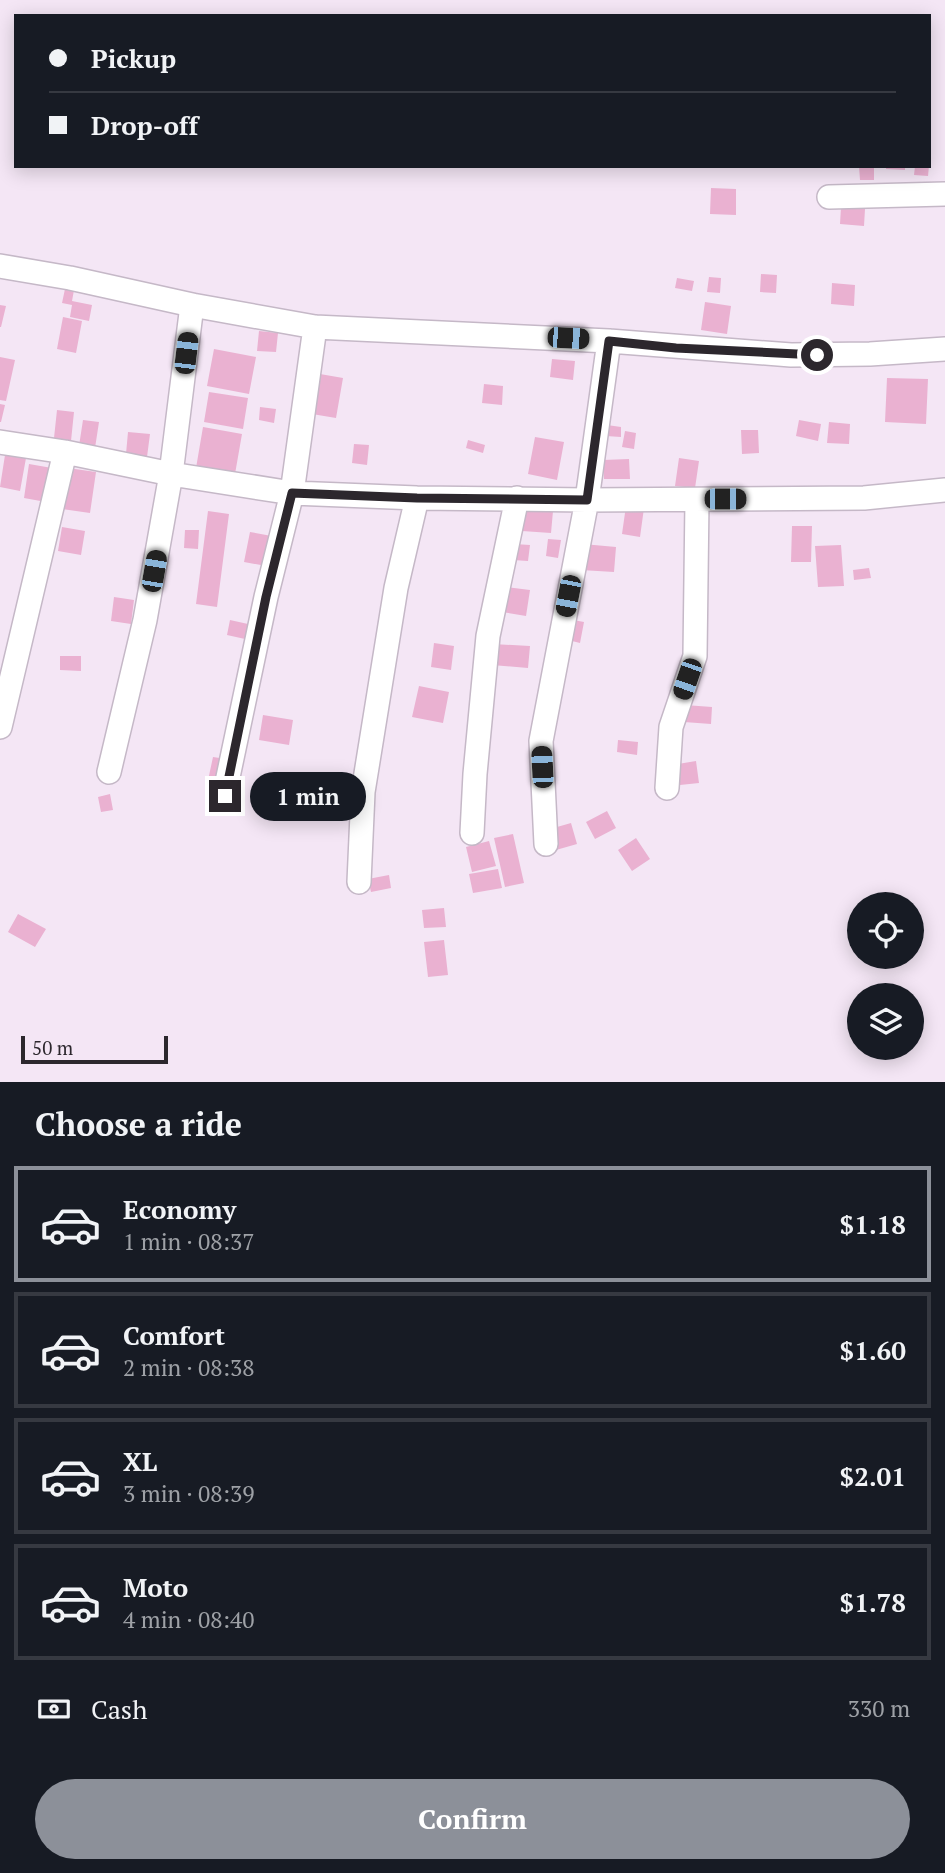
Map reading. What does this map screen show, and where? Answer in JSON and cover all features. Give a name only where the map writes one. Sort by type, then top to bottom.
[{"type":"street","points":[[829,197],[945,194]]},
{"type":"street","points":[[0,266],[315,327],[609,341],[791,355],[945,349]]},
{"type":"street","points":[[110,772],[145,620],[171,474],[192,305]]},
{"type":"street","points":[[225,796],[266,597],[292,493],[315,327]]},
{"type":"street","points":[[546,844],[541,741],[587,500],[609,341]]},
{"type":"street","points":[[0,442],[65,452],[171,474],[292,493],[587,500],[864,498],[945,490]]},
{"type":"street","points":[[0,727],[65,452]]},
{"type":"street","points":[[359,882],[363,792],[396,588],[417,498]]},
{"type":"street","points":[[472,833],[488,636],[517,498]]},
{"type":"street","points":[[667,788],[671,727],[695,656],[698,499]]},
{"type":"building","points":[[859,168],[874,168],[874,180],[860,180]]},
{"type":"building","points":[[915,168],[929,168],[928,176],[914,175]]},
{"type":"building","points":[[711,188],[736,189],[736,215],[710,214]]},
{"type":"building","points":[[841,207],[865,209],[864,226],[840,224]]},
{"type":"building","points":[[761,274],[777,275],[776,293],[760,292]]},
{"type":"building","points":[[709,277],[721,278],[720,293],[707,292]]},
{"type":"building","points":[[677,278],[694,281],[692,291],[675,288]]},
{"type":"building","points":[[832,283],[855,285],[854,306],[831,304]]},
{"type":"building","points":[[65,289],[74,290],[72,301],[92,305],[89,321],[70,317],[72,305],[62,303]]},
{"type":"building","points":[[705,302],[731,306],[727,334],[701,330]]},
{"type":"building","points":[[0,305],[6,306],[1,327],[0,327]]},
{"type":"building","points":[[63,317],[82,321],[76,353],[57,349]]},
{"type":"building","points":[[259,331],[278,333],[276,352],[257,351]]},
{"type":"building","points":[[214,349],[256,357],[249,394],[207,386]]},
{"type":"building","points":[[0,357],[15,360],[6,401],[0,400]]},
{"type":"building","points":[[552,359],[575,361],[573,380],[550,377]]},
{"type":"building","points":[[320,374],[343,378],[336,418],[312,414]]},
{"type":"building","points":[[887,378],[928,379],[926,424],[885,422]]},
{"type":"building","points":[[484,384],[503,386],[502,405],[482,403]]},
{"type":"building","points":[[209,392],[248,398],[243,429],[204,422]]},
{"type":"building","points":[[0,404],[5,405],[1,422],[0,422]]},
{"type":"building","points":[[260,407],[276,409],[274,423],[259,420]]},
{"type":"building","points":[[57,410],[74,412],[71,441],[54,438]]},
{"type":"building","points":[[83,420],[99,422],[95,448],[79,446]]},
{"type":"building","points":[[799,420],[821,424],[818,441],[796,436]]},
{"type":"building","points":[[829,422],[850,424],[849,444],[827,443]]},
{"type":"building","points":[[607,425],[621,427],[621,437],[606,436]]},
{"type":"building","points":[[203,427],[242,434],[235,474],[196,468]]},
{"type":"building","points":[[741,430],[758,430],[759,453],[742,454]]},
{"type":"building","points":[[625,431],[636,433],[634,449],[622,447]]},
{"type":"building","points":[[128,432],[150,434],[147,457],[126,454]]},
{"type":"building","points":[[535,437],[564,442],[557,480],[528,474]]},
{"type":"building","points":[[468,440],[485,445],[483,453],[466,448]]},
{"type":"building","points":[[354,444],[369,445],[367,465],[352,463]]},
{"type":"building","points":[[5,455],[26,458],[20,491],[0,487]]},
{"type":"building","points":[[679,458],[699,461],[695,488],[675,486]]},
{"type":"building","points":[[629,459],[630,479],[604,479],[603,460]]},
{"type":"building","points":[[29,464],[52,468],[46,502],[24,498]]},
{"type":"building","points":[[68,468],[96,472],[90,513],[62,509]]},
{"type":"building","points":[[626,506],[644,508],[640,537],[622,534]]},
{"type":"building","points":[[523,508],[553,511],[551,533],[522,531]]},
{"type":"building","points":[[208,511],[229,514],[217,607],[196,604]]},
{"type":"building","points":[[792,526],[812,526],[811,562],[791,562]]},
{"type":"building","points":[[62,527],[85,531],[81,555],[58,551]]},
{"type":"building","points":[[185,530],[199,530],[198,549],[184,548]]},
{"type":"building","points":[[250,532],[277,537],[272,567],[244,562]]},
{"type":"building","points":[[548,539],[561,540],[558,558],[546,556]]},
{"type":"building","points":[[514,544],[530,545],[528,561],[513,560]]},
{"type":"building","points":[[583,544],[616,547],[614,572],[581,570]]},
{"type":"building","points":[[841,545],[844,586],[818,587],[815,546]]},
{"type":"building","points":[[869,568],[871,578],[854,580],[853,570]]},
{"type":"building","points":[[506,587],[530,590],[526,616],[502,612]]},
{"type":"building","points":[[114,597],[134,600],[131,624],[111,621]]},
{"type":"building","points":[[568,619],[584,622],[580,643],[564,639]]},
{"type":"building","points":[[230,620],[248,624],[245,639],[227,635]]},
{"type":"building","points":[[434,643],[454,646],[451,670],[431,667]]},
{"type":"building","points":[[493,644],[530,646],[528,668],[492,665]]},
{"type":"building","points":[[60,656],[81,656],[81,671],[60,670]]},
{"type":"building","points":[[419,686],[449,692],[443,723],[412,717]]},
{"type":"building","points":[[685,705],[712,707],[711,724],[684,722]]},
{"type":"building","points":[[263,715],[293,720],[289,745],[259,740]]},
{"type":"building","points":[[618,740],[638,742],[637,755],[617,752]]},
{"type":"building","points":[[213,757],[226,759],[220,788],[207,785]]},
{"type":"building","points":[[696,761],[699,783],[680,785],[678,764]]},
{"type":"building","points":[[110,794],[113,810],[101,812],[98,797]]},
{"type":"building","points":[[290,794],[305,794],[306,807],[291,808]]},
{"type":"building","points":[[607,811],[616,828],[595,839],[586,822]]},
{"type":"building","points":[[571,823],[577,844],[556,850],[550,829]]},
{"type":"building","points":[[513,834],[524,883],[505,887],[494,838]]},
{"type":"building","points":[[636,838],[650,859],[632,871],[618,850]]},
{"type":"building","points":[[489,841],[496,866],[472,872],[466,847]]},
{"type":"building","points":[[498,869],[502,888],[473,893],[469,874]]},
{"type":"building","points":[[389,875],[391,888],[371,892],[368,879]]},
{"type":"building","points":[[444,908],[446,927],[424,928],[422,910]]},
{"type":"building","points":[[18,914],[46,929],[35,947],[8,932]]},
{"type":"building","points":[[444,940],[448,975],[428,977],[424,942]]},
{"type":"route","points":[[225,796],[266,597],[292,493],[587,500],[609,341],[676,348],[817,355]]}]
